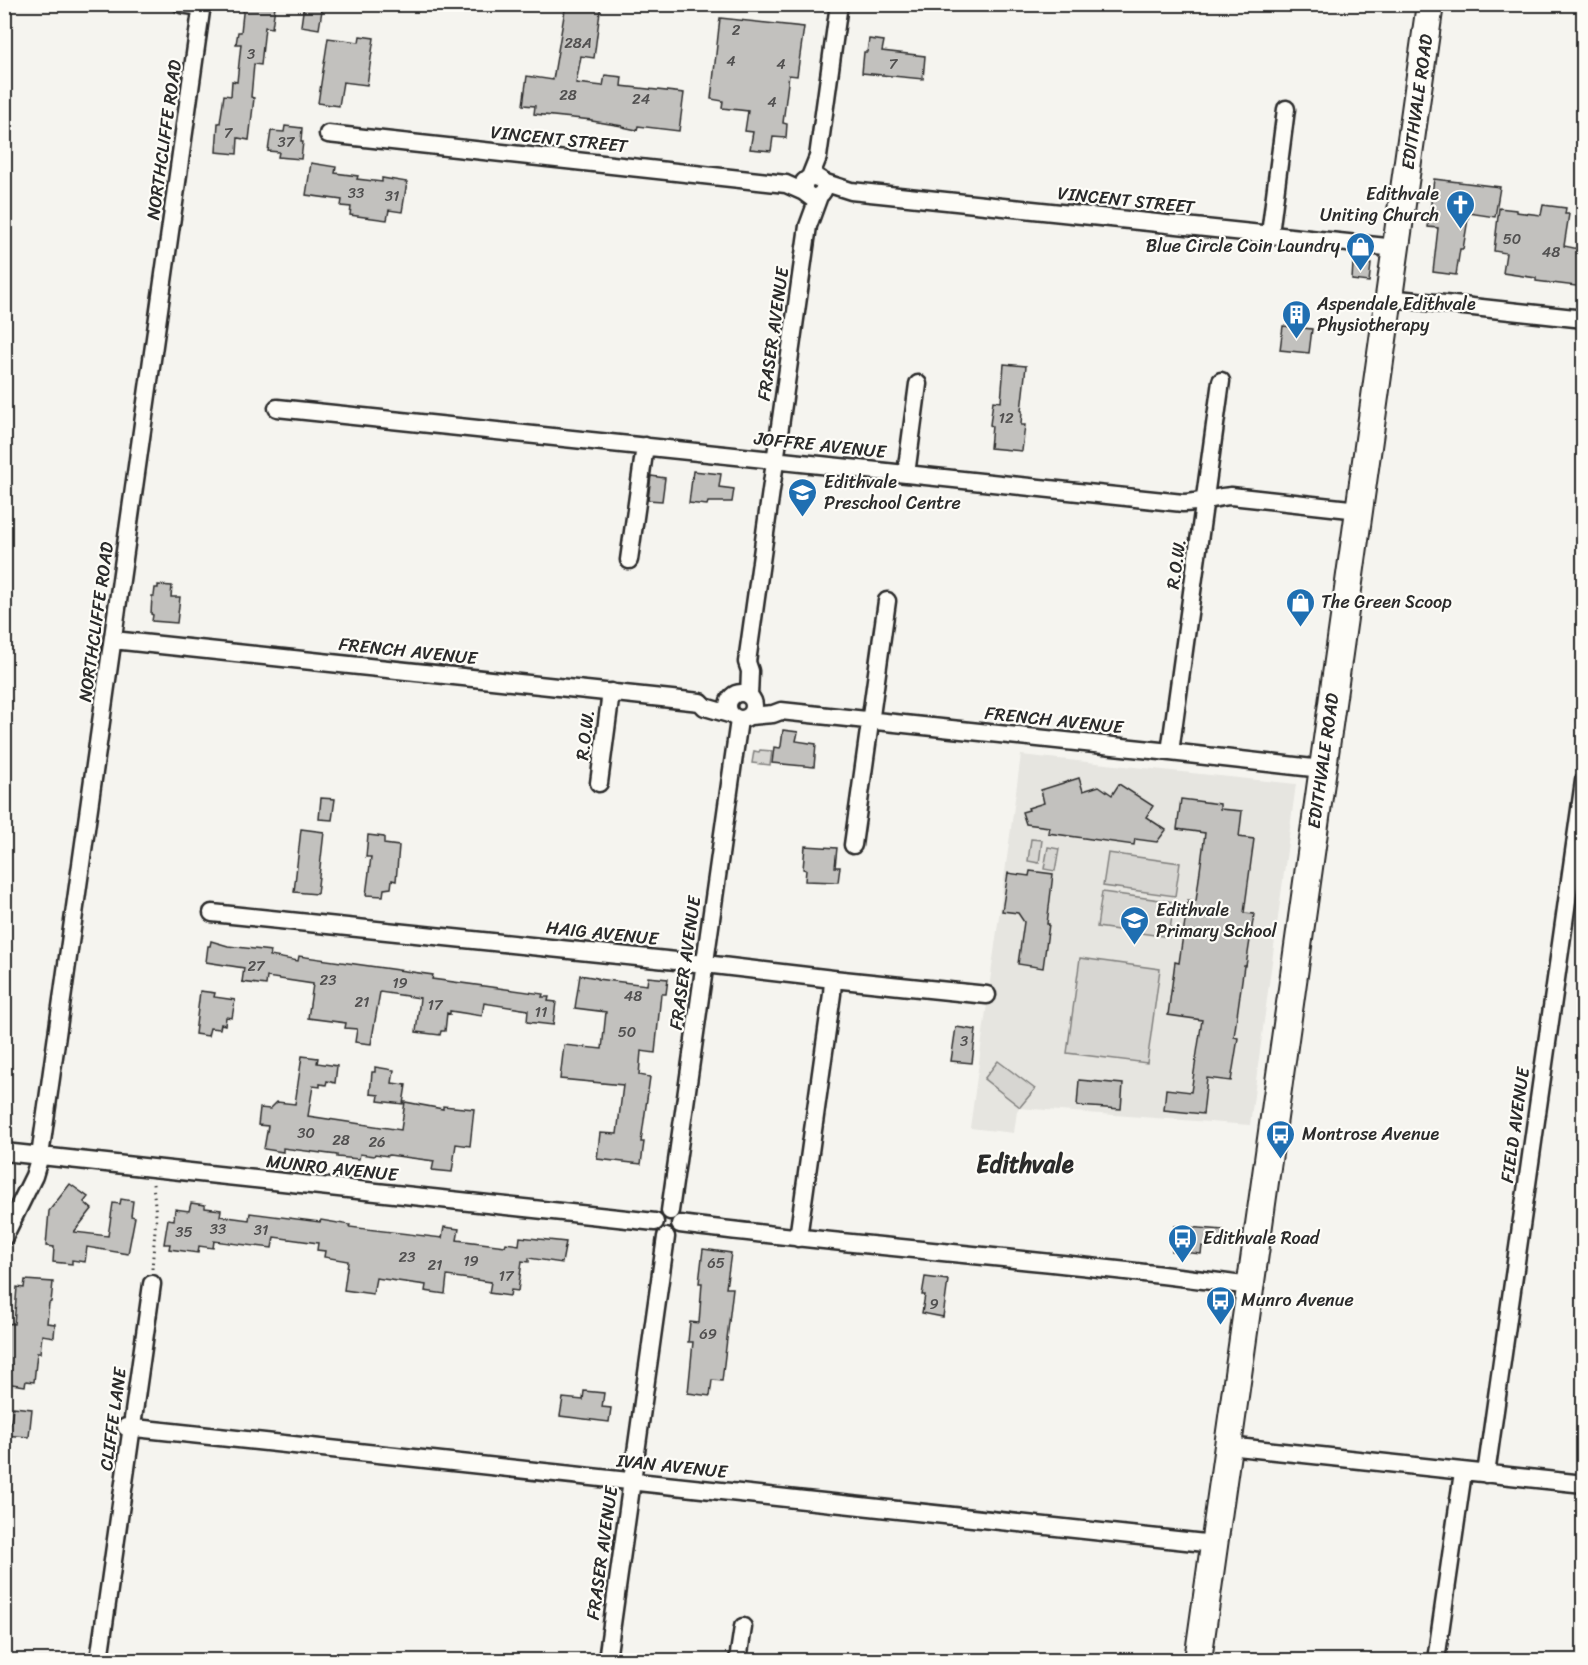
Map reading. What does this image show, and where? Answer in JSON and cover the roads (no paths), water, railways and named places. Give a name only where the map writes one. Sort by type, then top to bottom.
[{"type":"highway","name":"EDITHVALE ROAD","points":[[1198,1660],[1430,4]]},
{"type":"street","points":[[181,4],[202,6]]},
{"type":"street","name":"FRASER AVENUE","points":[[670,1211],[741,706],[750,671],[747,662],[808,226],[819,171],[818,157],[839,4]]},
{"type":"street","name":"NORTHCLIFFE ROAD","points":[[4,1237],[34,1176],[40,1156],[202,6]]},
{"type":"street","points":[[1270,234],[1286,109]]},
{"type":"street","name":"VINCENT STREET","points":[[328,134],[1396,248]]},
{"type":"street","points":[[1389,298],[1584,319]]},
{"type":"street","name":"R.O.W.","points":[[1170,752],[1221,381]]},
{"type":"street","points":[[906,474],[918,384]]},
{"type":"street","name":"JOFFRE AVENUE","points":[[277,408],[1183,503],[1235,497],[1359,510]]},
{"type":"street","points":[[630,560],[645,446]]},
{"type":"street","points":[[853,845],[887,601]]},
{"type":"street","name":"FRENCH AVENUE","points":[[113,640],[700,702],[708,699],[741,706],[776,705],[781,711],[1322,769]]},
{"type":"street","name":"R.O.W.","points":[[599,783],[610,692]]},
{"type":"street","name":"FIELD AVENUE","points":[[1486,1474],[1584,781]]},
{"type":"street","name":"HAIG AVENUE","points":[[212,913],[987,995]]},
{"type":"street","points":[[798,1238],[833,979]]},
{"type":"street","name":"MUNRO AVENUE","points":[[4,1152],[655,1222]]},
{"type":"street","points":[[670,1211],[677,1215],[681,1224],[676,1233],[666,1237],[656,1231],[655,1219],[661,1212],[670,1211]]},
{"type":"street","points":[[681,1224],[798,1238],[1139,1271],[1250,1286]]},
{"type":"street","name":"FRASER AVENUE","points":[[607,1660],[666,1237]]},
{"type":"street","name":"CLIFFE LANE","points":[[99,1660],[129,1428],[152,1284]]},
{"type":"street","name":"IVAN AVENUE","points":[[129,1428],[1214,1544]]},
{"type":"street","points":[[1228,1446],[1584,1484]]},
{"type":"street","points":[[1436,1660],[1462,1472]]},
{"type":"street","points":[[738,1660],[743,1627]]},
{"type":"place","name":"Edithvale Uniting Church","points":[[1460,230]]},
{"type":"place","name":"Blue Circle Coin Laundry","points":[[1361,272]]},
{"type":"place","name":"Aspendale Edithvale Physiotherapy","points":[[1296,340]]},
{"type":"place","name":"Edithvale Preschool Centre","points":[[803,518]]},
{"type":"place","name":"The Green Scoop","points":[[1300,628]]},
{"type":"place","name":"Edithvale Primary School","points":[[1135,946]]},
{"type":"place","name":"Montrose Avenue","points":[[1281,1160]]},
{"type":"place","name":"Edithvale Road","points":[[1182,1264]]},
{"type":"place","name":"Munro Avenue","points":[[1220,1326]]},
{"type":"district","name":"Edithvale","points":[[1025,1164]]}]
